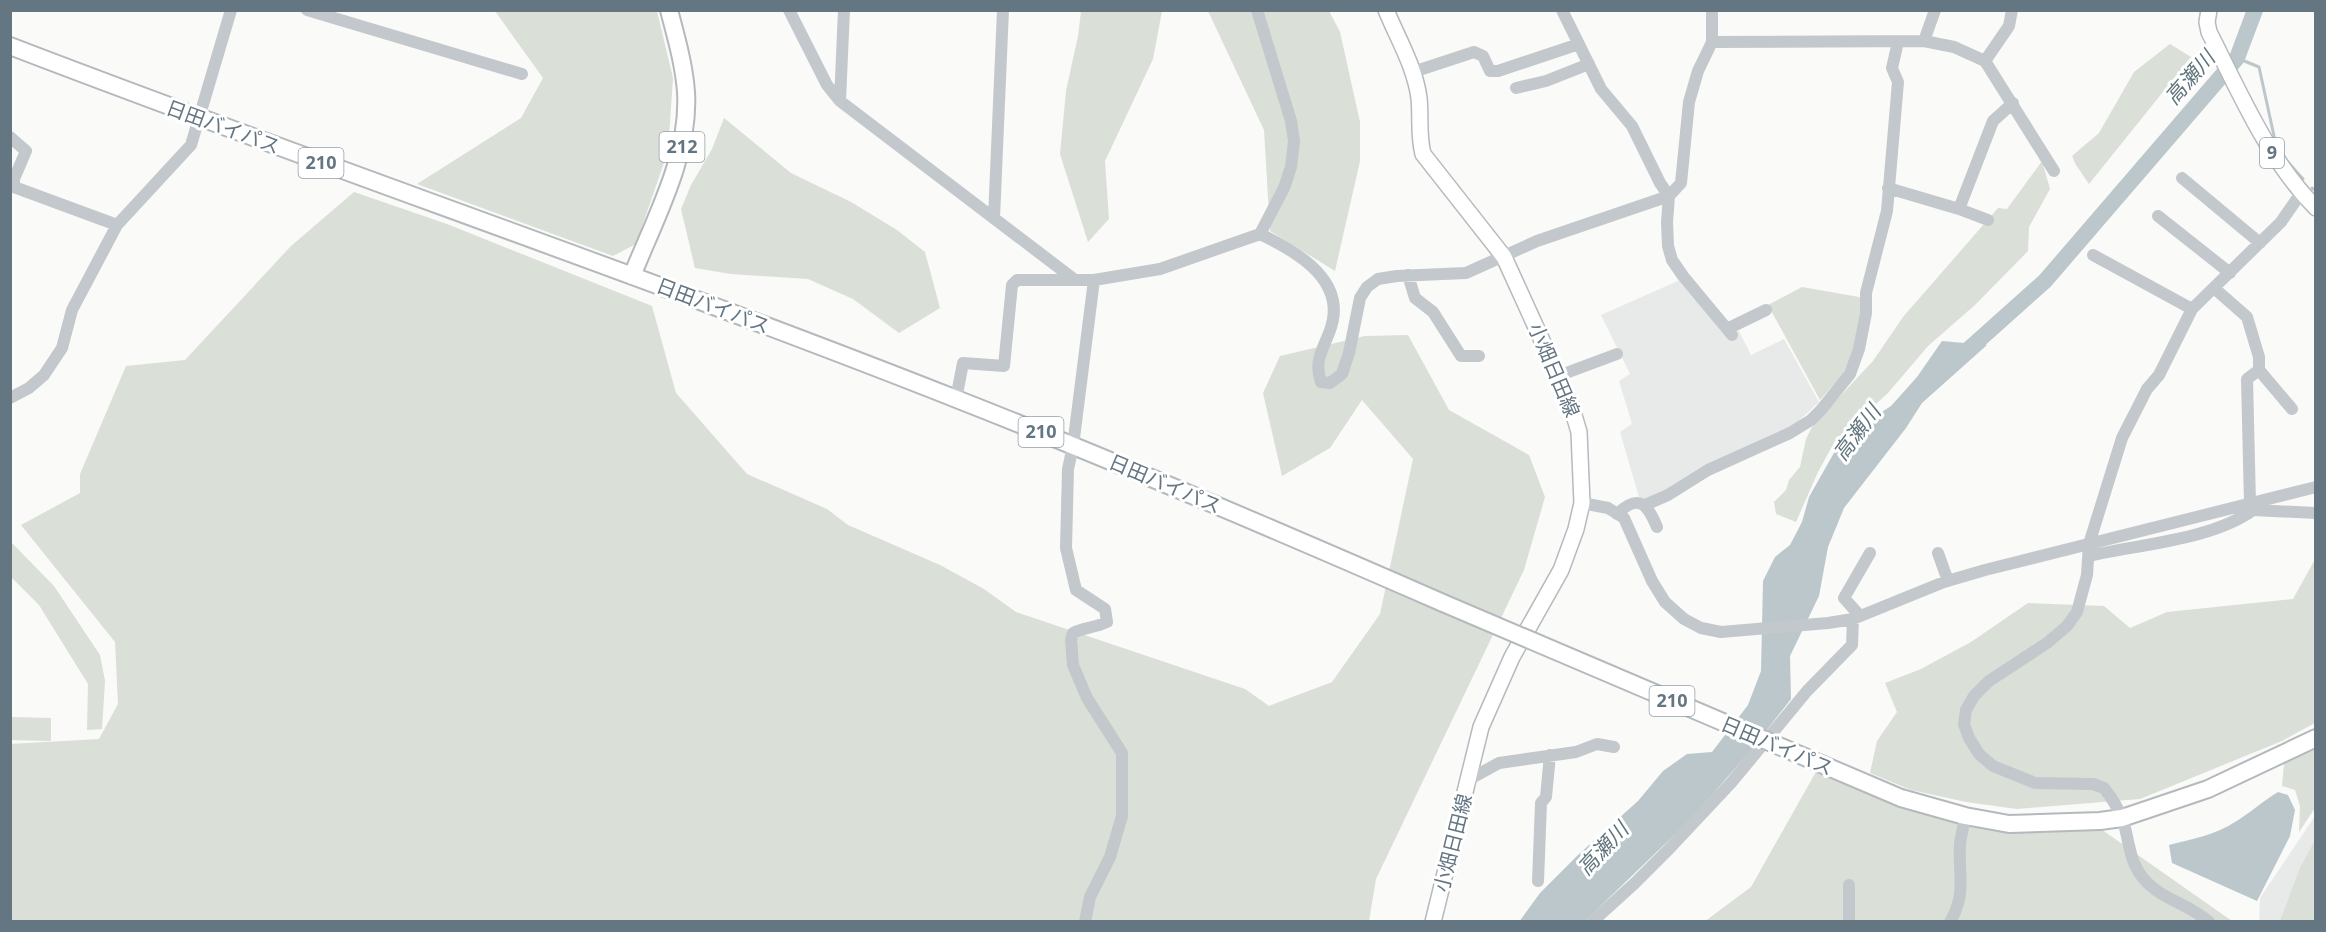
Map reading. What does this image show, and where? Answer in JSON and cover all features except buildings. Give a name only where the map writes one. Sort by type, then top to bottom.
[{"type":"highway","name":"212","points":[[632,276],[682,148],[686,117],[684,70],[669,10]]},
{"type":"highway","name":"日田バイパス","points":[[10,46],[198,118],[632,276],[956,399],[1073,446],[1901,798],[1965,816],[2009,824],[2087,823],[2122,818],[2208,789],[2316,738]]},
{"type":"main road","name":"小畑日田線","points":[[1386,10],[1413,72],[1419,100],[1419,135],[1423,154],[1504,257],[1570,402],[1579,432],[1582,503],[1576,530],[1562,570],[1512,657],[1481,727],[1433,921]]},
{"type":"main road","name":"9","points":[[2209,10],[2207,22],[2209,32],[2278,164],[2316,208]]},
{"type":"street","points":[[10,398],[28,388],[44,375],[62,348],[72,310],[117,225],[191,145],[231,10]]},
{"type":"street","points":[[307,10],[522,74]]},
{"type":"street","points":[[789,10],[827,85],[840,101],[1075,280]]},
{"type":"street","points":[[840,101],[844,10]]},
{"type":"street","points":[[994,218],[1003,10]]},
{"type":"street","points":[[956,399],[963,363],[1004,366],[1012,285],[1017,280],[1094,280],[1160,269],[1260,234],[1284,188],[1294,141],[1291,122],[1257,10]]},
{"type":"street","points":[[1562,10],[1601,89],[1632,126],[1660,183],[1669,196],[1667,230],[1668,247],[1672,260],[1730,332],[1766,310]]},
{"type":"street","points":[[1260,234],[1287,247],[1323,276],[1332,298],[1333,313],[1331,331],[1318,359],[1317,371],[1321,382],[1330,383],[1342,374],[1351,344],[1360,298],[1367,286],[1378,279],[1408,275],[1466,273],[1538,241],[1669,196],[1682,183],[1689,102],[1698,71],[1713,42],[1712,10]]},
{"type":"street","points":[[1924,42],[1935,10]]},
{"type":"street","points":[[1985,61],[2010,26],[2013,10]]},
{"type":"street","points":[[1713,42],[1924,42],[1954,47],[1985,61],[2054,171]]},
{"type":"street","points":[[1645,505],[1668,495],[1708,470],[1790,433],[1821,411],[1850,374],[1859,350],[1866,313],[1866,293],[1887,211],[1898,82],[1892,68],[1898,42]]},
{"type":"street","points":[[1413,72],[1474,52],[1483,56],[1490,71],[1498,71],[1579,44]]},
{"type":"street","points":[[1516,88],[1546,81],[1589,64]]},
{"type":"street","points":[[1959,209],[1993,122],[2013,103]]},
{"type":"street","points":[[10,137],[26,152],[14,179],[14,187],[117,225]]},
{"type":"street","points":[[2182,178],[2260,243]]},
{"type":"street","points":[[1888,188],[1988,220]]},
{"type":"street","points":[[2209,921],[2199,912],[2169,898],[2143,878],[2131,855],[2122,818],[2104,788],[2093,784],[2035,783],[1993,766],[1979,754],[1964,724],[1966,710],[1974,696],[1989,681],[2047,643],[2067,626],[2077,612],[2084,593],[2089,550],[2122,438],[2147,389],[2159,375],[2192,309],[2281,222],[2301,193]]},
{"type":"street","points":[[2158,216],[2230,273]]},
{"type":"street","points":[[2093,255],[2192,309]]},
{"type":"street","points":[[1408,275],[1415,298],[1433,312],[1461,356],[1479,356]]},
{"type":"street","points":[[1085,921],[1090,897],[1110,857],[1122,816],[1122,753],[1087,698],[1073,665],[1071,640],[1073,633],[1083,628],[1095,629],[1107,622],[1105,609],[1076,590],[1066,548],[1068,469],[1073,446],[1094,280]]},
{"type":"street","points":[[2214,288],[2247,317],[2259,357],[2259,370],[2292,409]]},
{"type":"street","points":[[1558,376],[1617,354]]},
{"type":"street","points":[[2252,507],[2247,379],[2259,370]]},
{"type":"street","points":[[1582,503],[1608,508],[1624,518],[1652,581],[1665,602],[1684,619],[1701,628],[1721,632],[1828,623],[1857,617],[1948,581],[2089,550],[2316,488]]},
{"type":"street","points":[[1617,514],[1628,503],[1637,502],[1645,505],[1657,527]]},
{"type":"street","points":[[2252,507],[2316,513]]},
{"type":"street","points":[[1592,921],[1635,884],[1669,849],[1731,783],[1807,691],[1852,645],[1857,617],[1844,598],[1870,553]]},
{"type":"street","points":[[1938,553],[1948,581]]},
{"type":"street","points":[[1468,780],[1499,763],[1576,752],[1597,744],[1614,747]]},
{"type":"street","points":[[1538,881],[1541,803],[1546,797],[1550,755]]},
{"type":"street","points":[[1950,921],[1959,907],[1962,887],[1960,844],[1965,816]]},
{"type":"street","points":[[1849,885],[1847,908],[1849,921]]},
{"type":"shaded area","points":[[495,11],[657,11],[673,78],[668,151],[636,244],[613,256],[417,184],[521,118],[543,78]]},
{"type":"shaded area","points":[[1081,11],[1162,11],[1153,59],[1105,161],[1109,219],[1088,242],[1060,154],[1066,91]]},
{"type":"shaded area","points":[[1208,11],[1329,11],[1340,32],[1360,122],[1360,161],[1335,271],[1270,231],[1264,130]]},
{"type":"shaded area","points":[[2170,44],[2191,57],[2089,184],[2072,156],[2099,133],[2134,72]]},
{"type":"shaded area","points":[[724,118],[791,173],[851,202],[897,230],[925,252],[940,308],[899,333],[853,299],[808,279],[731,274],[695,268],[681,209],[691,185],[712,149]]},
{"type":"shaded area","points":[[2042,161],[2050,189],[2029,227],[2028,251],[1975,305],[1928,346],[1888,393],[1835,441],[1818,472],[1796,522],[1776,514],[1774,502],[1786,490],[1789,480],[1800,467],[1806,439],[1813,425],[1873,361],[1903,317],[1998,208],[2007,209]]},
{"type":"shaded area","points":[[354,192],[447,224],[652,306],[676,393],[747,474],[827,509],[848,525],[940,565],[984,589],[1016,612],[1245,689],[1269,706],[1332,682],[1380,614],[1413,459],[1362,400],[1330,448],[1282,476],[1263,393],[1280,356],[1365,336],[1408,335],[1449,410],[1529,455],[1545,497],[1524,570],[1376,879],[1369,921],[11,921],[10,744],[99,739],[118,704],[115,642],[21,525],[80,493],[80,474],[126,366],[185,360],[291,246]]},
{"type":"shaded area","points":[[1680,280],[1724,335],[1739,331],[1751,355],[1784,339],[1819,402],[1791,428],[1665,493],[1643,500],[1639,497],[1620,432],[1632,424],[1619,381],[1630,374],[1601,315]]},
{"type":"shaded area","points":[[1802,287],[1859,297],[1862,301],[1854,347],[1845,372],[1820,400],[1768,305]]},
{"type":"shaded area","points":[[10,541],[54,586],[100,655],[105,681],[102,729],[87,730],[88,684],[39,605],[11,577]]},
{"type":"shaded area","points":[[2314,561],[2315,723],[2282,741],[2140,799],[2017,809],[1966,802],[1911,790],[1870,773],[1877,741],[1897,712],[1885,683],[1921,669],[1971,642],[2028,603],[2104,606],[2130,628],[2167,612],[2293,599]]},
{"type":"shaded area","points":[[11,717],[51,718],[51,741],[11,740]]},
{"type":"shaded area","points":[[2315,748],[2315,808],[2299,832],[2300,806],[2295,790],[2282,786],[2284,764]]},
{"type":"shaded area","points":[[1817,770],[1935,817],[2003,831],[2098,827],[2232,921],[1704,922],[1751,887]]},
{"type":"shaded area","points":[[2315,816],[2315,921],[2259,922],[2260,898]]},
{"type":"shaded area","points":[[2315,840],[2315,921],[2280,921],[2300,868]]},
{"type":"water","points":[[1942,341],[1987,345],[1922,403],[1906,428],[1844,508],[1828,547],[1819,596],[1790,656],[1791,699],[1752,749],[1691,819],[1585,921],[1519,922],[1540,893],[1638,801],[1663,771],[1687,754],[1712,752],[1748,705],[1761,671],[1763,581],[1775,557],[1790,545],[1802,522],[1809,497],[1839,444],[1891,406],[1917,377]]},
{"type":"water","points":[[2278,792],[2288,795],[2295,810],[2290,836],[2257,901],[2172,863],[2169,845],[2219,830],[2241,818]]},
{"type":"waterway","name":"高瀬川","points":[[1960,357],[2045,281],[2237,58],[2255,10]]},
{"type":"waterway","points":[[2237,58],[2259,67],[2276,145]]},
{"type":"waterway","points":[[2286,160],[2303,179]]},
{"type":"waterway","points":[[2312,188],[2316,191]]}]
